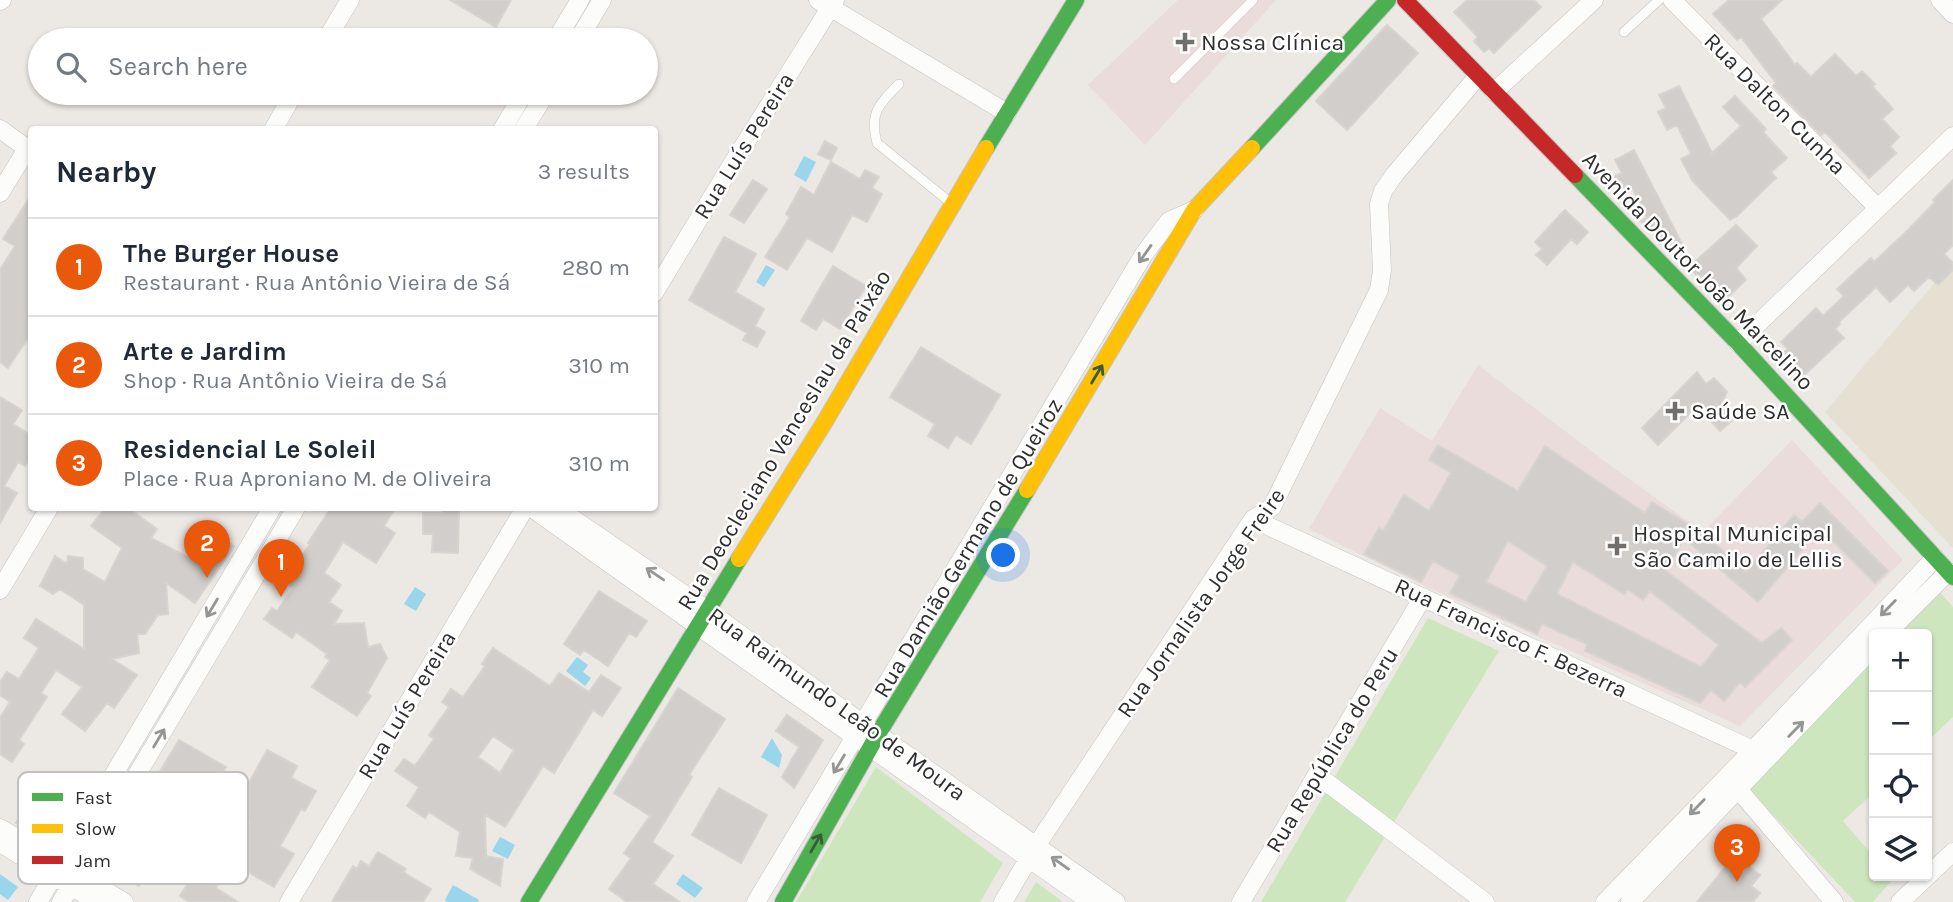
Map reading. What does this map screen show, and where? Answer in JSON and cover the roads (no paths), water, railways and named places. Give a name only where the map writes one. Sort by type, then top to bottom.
[{"type":"street","points":[[333,28],[350,0]]},
{"type":"street","points":[[563,28],[580,0]]},
{"type":"street","points":[[585,28],[602,0]]},
{"type":"street","name":"Rua Deocleciano Venceslau da Paixão","points":[[529,902],[824,424],[1076,0]]},
{"type":"street","name":"Rua Damião Germano de Queiroz","points":[[756,902],[1027,491],[1195,210],[1388,0]]},
{"type":"street","name":"Avenida Doutor João Marcelino","points":[[1405,0],[1738,343],[1945,569]]},
{"type":"street","points":[[1494,92],[1594,0]]},
{"type":"street","name":"Rua Dalton Cunha","points":[[1672,0],[1877,208]]},
{"type":"street","points":[[1940,0],[1953,14]]},
{"type":"street","points":[[828,2],[1007,113]]},
{"type":"street","name":"Rua Luís Pereira","points":[[658,286],[828,2]]},
{"type":"street","name":"Rua Jornalista Jorge Freire","points":[[1003,902],[1033,852],[1253,519],[1272,507],[1379,290],[1382,270],[1379,204],[1383,191],[1478,76]]},
{"type":"street","points":[[275,126],[287,105]]},
{"type":"street","points":[[504,126],[517,105]]},
{"type":"street","points":[[525,126],[539,105]]},
{"type":"street","points":[[0,129],[28,149]]},
{"type":"street","points":[[1738,343],[1953,136]]},
{"type":"street","points":[[0,193],[28,151]]},
{"type":"street","name":"Rua Damião Germano de Queiroz","points":[[783,902],[867,735],[1009,479],[1144,254],[1169,221],[1195,210]]},
{"type":"street","points":[[1009,479],[1027,491]]},
{"type":"street","points":[[0,590],[47,511]]},
{"type":"street","points":[[115,772],[270,511]]},
{"type":"street","points":[[138,772],[294,511]]},
{"type":"street","name":"Rua Luís Pereira","points":[[289,902],[524,511]]},
{"type":"street","name":"Rua Raimundo Leão de Moura","points":[[536,511],[697,627],[867,735],[1033,852],[1115,902]]},
{"type":"street","name":"Rua Raimundo Leão de Moura","points":[[561,511],[707,610],[867,735]]},
{"type":"street","name":"Rua Francisco F. Bezerra","points":[[1253,519],[1761,753]]},
{"type":"street","points":[[1891,629],[1945,569]]},
{"type":"street","points":[[1605,902],[1728,787],[1945,569]]},
{"type":"street","name":"Rua República do Peru","points":[[1241,902],[1423,597]]},
{"type":"street","points":[[1761,753],[1869,652]]},
{"type":"street","points":[[1317,775],[1485,902]]},
{"type":"street","points":[[1630,902],[1728,787]]},
{"type":"street","points":[[1728,787],[1820,902]]},
{"type":"street","points":[[1728,787],[1834,902]]},
{"type":"street","points":[[0,828],[18,841]]},
{"type":"street","points":[[0,843],[18,852]]},
{"type":"street","name":"Rua Raimundo Leão de Moura","points":[[1033,852],[1091,902]]},
{"type":"street","points":[[1900,902],[1953,852]]},
{"type":"street","points":[[38,902],[49,884]]},
{"type":"street","points":[[61,902],[72,884]]},
{"type":"street","points":[[78,884],[97,902]]},
{"type":"street","points":[[83,884],[124,902]]},
{"type":"lane","points":[[1174,79],[1253,0]]},
{"type":"lane","points":[[1624,32],[1659,0]]},
{"type":"lane","points":[[899,84],[881,103],[875,114],[877,143],[953,204]]},
{"type":"water","points":[[804,156],[816,162],[806,182],[794,175]]},
{"type":"water","points":[[766,265],[775,270],[764,287],[756,282]]},
{"type":"water","points":[[415,587],[426,594],[416,611],[404,604]]},
{"type":"water","points":[[577,657],[588,665],[583,672],[591,678],[585,686],[566,671]]},
{"type":"water","points":[[772,738],[782,755],[779,768],[761,757]]},
{"type":"water","points":[[500,837],[515,845],[508,859],[492,851]]},
{"type":"water","points":[[0,874],[18,887],[8,900],[0,894]]},
{"type":"water","points":[[683,874],[703,888],[695,898],[676,884]]},
{"type":"water","points":[[453,885],[479,900],[478,902],[447,902],[445,900]]},
{"type":"place","name":"Nossa Clínica","points":[[1185,42]]},
{"type":"place","name":"Saúde SA","points":[[1675,411]]},
{"type":"place","name":"Hospital Municipal São Camilo de Lellis","points":[[1617,546]]},
{"type":"place","name":"Arte e Jardim","points":[[207,578]]},
{"type":"place","name":"The Burger House","points":[[281,597]]},
{"type":"place","name":"Residencial Le Soleil","points":[[1737,882]]}]
